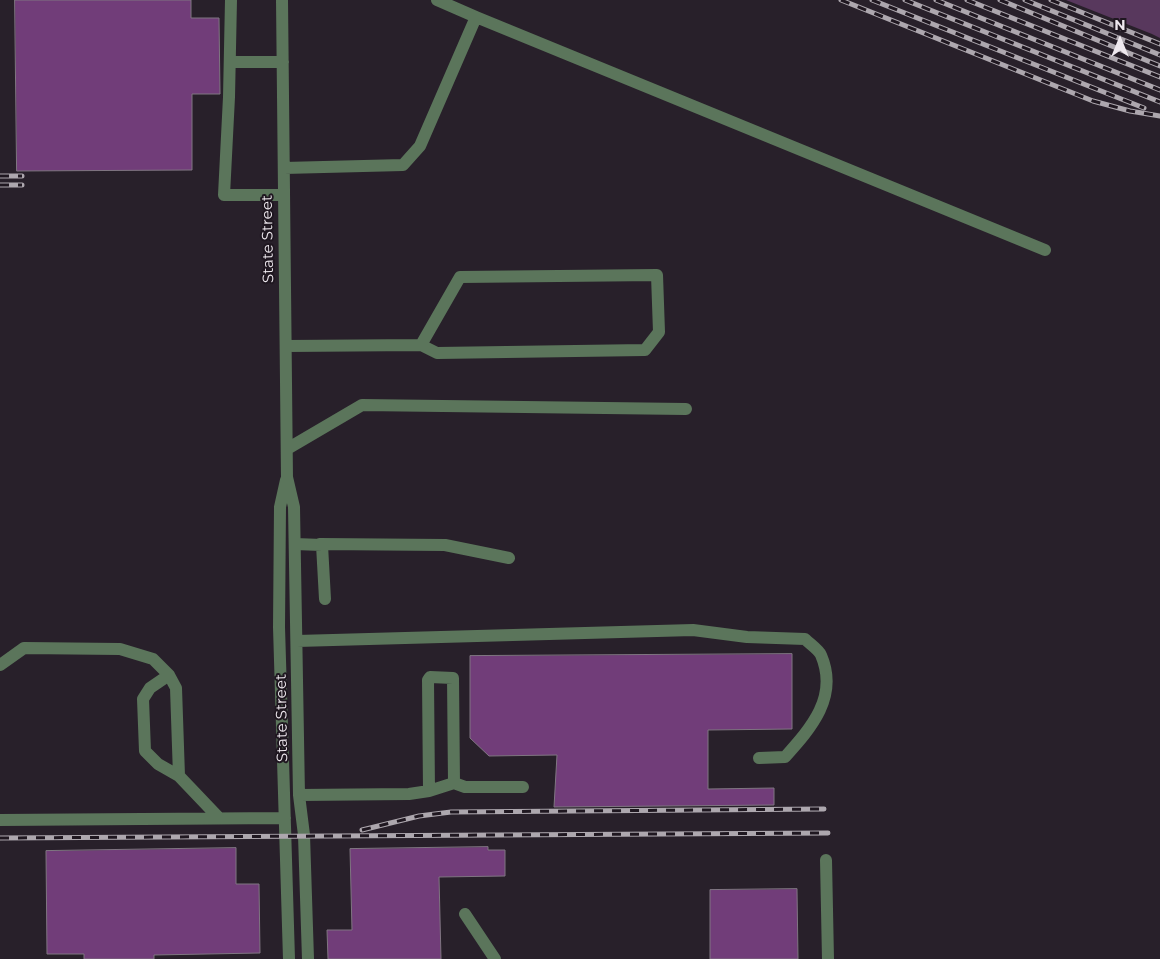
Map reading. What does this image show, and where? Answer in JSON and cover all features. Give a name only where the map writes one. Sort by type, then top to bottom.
[{"type":"street","points":[[231,0],[224,195],[284,195]]},
{"type":"street","name":"State Street","points":[[282,0],[287,477],[294,507],[299,795],[304,836],[308,959]]},
{"type":"street","points":[[437,0],[1045,250]]},
{"type":"street","points":[[284,168],[403,165],[420,146],[476,17]]},
{"type":"street","points":[[230,62],[283,62]]},
{"type":"street","points":[[286,346],[421,345],[437,353],[645,350],[659,332],[657,275],[460,277],[421,345]]},
{"type":"street","points":[[287,449],[362,405],[686,409]]},
{"type":"street","name":"State Street","points":[[287,477],[280,507],[279,627],[289,959]]},
{"type":"street","points":[[295,544],[446,545],[508,558]]},
{"type":"street","points":[[320,544],[324,550],[325,599]]},
{"type":"street","points":[[297,641],[693,630],[746,637],[805,639],[821,654],[828,691],[811,728],[785,757],[759,758]]},
{"type":"street","points":[[0,665],[24,648],[120,649],[153,659],[169,675],[176,688],[179,776]]},
{"type":"street","points":[[169,675],[150,688],[143,699],[145,751],[158,764],[179,776],[218,818]]},
{"type":"street","points":[[429,791],[428,680],[430,676],[453,678],[454,783]]},
{"type":"street","points":[[299,795],[408,794],[429,791],[454,783],[465,787],[523,787]]},
{"type":"street","points":[[0,820],[285,818]]},
{"type":"street","points":[[826,860],[828,959]]},
{"type":"street","points":[[465,914],[495,959]]},
{"type":"shaded area","points":[[1066,0],[1160,0],[1160,38],[1152,34]]},
{"type":"building","points":[[15,0],[191,0],[191,18],[219,18],[220,94],[192,94],[192,170],[17,171]]},
{"type":"building","points":[[792,654],[792,729],[708,730],[708,789],[774,788],[774,805],[554,807],[557,755],[489,756],[470,738],[470,656]]},
{"type":"building","points":[[488,847],[488,850],[505,850],[505,876],[439,877],[441,959],[328,959],[327,930],[352,930],[350,849]]},
{"type":"building","points":[[236,848],[236,884],[259,884],[260,953],[154,955],[154,959],[84,959],[84,954],[47,954],[46,851]]},
{"type":"building","points":[[797,889],[798,959],[710,959],[710,890]]},
{"type":"railway","points":[[841,0],[1093,101],[1130,111],[1160,116]]},
{"type":"railway","points":[[872,0],[1144,108]]},
{"type":"railway","points":[[905,0],[1160,102]]},
{"type":"railway","points":[[936,0],[1160,90]]},
{"type":"railway","points":[[967,0],[1160,77]]},
{"type":"railway","points":[[1000,0],[1160,66]]},
{"type":"railway","points":[[1025,0],[1160,55]]},
{"type":"railway","points":[[1051,0],[1160,44]]},
{"type":"railway","points":[[0,176],[22,176]]},
{"type":"railway","points":[[0,185],[22,185]]},
{"type":"railway","points":[[362,830],[419,816],[451,812],[824,809]]},
{"type":"railway","points":[[0,838],[828,833]]}]
